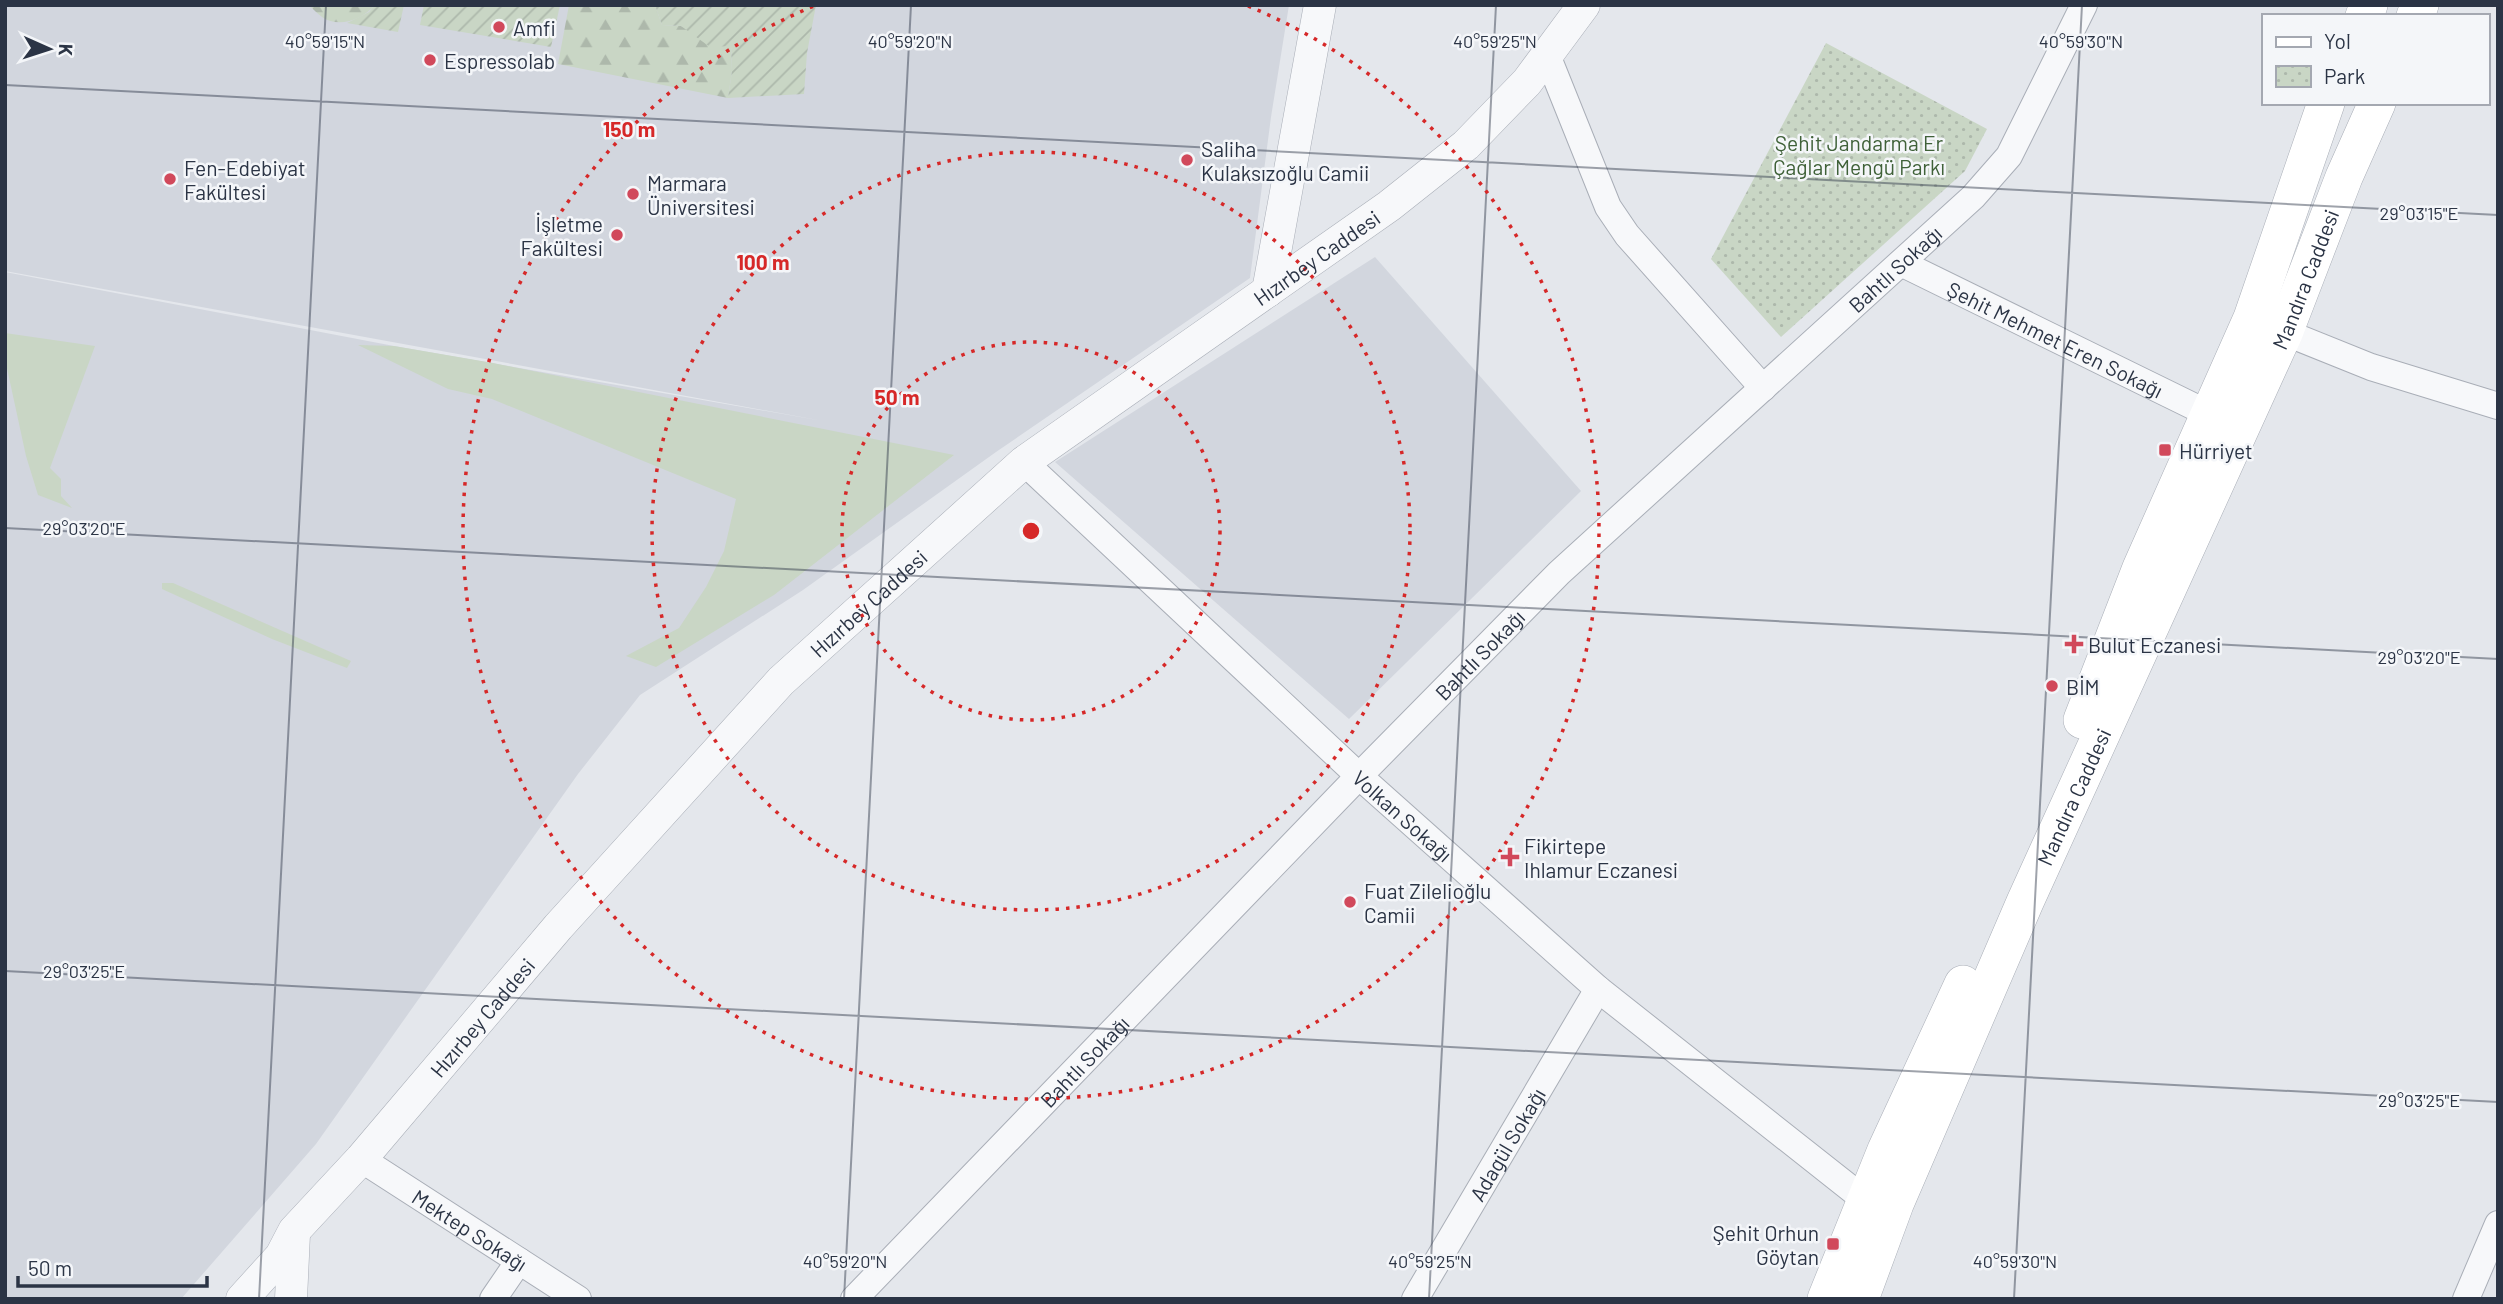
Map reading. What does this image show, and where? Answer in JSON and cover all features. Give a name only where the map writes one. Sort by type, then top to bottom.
[{"type":"main road","name":"Mandıra Caddesi","points":[[1826,1299],[1865,1200],[2070,752],[2141,568],[2209,415],[2268,326],[2325,105]]},
{"type":"main road","name":"Mandıra Caddesi","points":[[1860,1299],[1895,1204],[2268,326],[2344,177],[2375,105]]},
{"type":"street","points":[[1268,290],[1320,5]]},
{"type":"street","name":"Bahtlı Sokağı","points":[[854,1299],[1559,573],[1973,197],[2009,156],[2084,5]]},
{"type":"street","name":"Hızırbey Caddesi","points":[[242,1299],[558,927],[781,681],[1024,462],[1389,206],[1466,145],[1527,82],[1547,55],[1573,9]]},
{"type":"street","points":[[1547,55],[1608,207],[1627,235],[1763,388]]},
{"type":"street","name":"Şehit Mehmet Eren Sokağı","points":[[1901,263],[2209,415]]},
{"type":"street","points":[[2268,326],[2371,367],[2498,406]]},
{"type":"street","name":"Volkan Sokağı","points":[[1024,462],[1359,776],[1598,989],[1865,1200]]},
{"type":"street","name":"Adagül Sokağı","points":[[1415,1299],[1598,989]]},
{"type":"street","name":"Mektep Sokağı","points":[[361,1159],[578,1299]]},
{"type":"street","points":[[2466,1299],[2498,1224]]},
{"type":"street","points":[[279,1299],[288,1244]]},
{"type":"street","points":[[288,1244],[291,1299]]},
{"type":"street","points":[[493,1299],[519,1261]]},
{"type":"shaded area","points":[[5,5],[1289,5],[1250,278],[996,452],[803,590],[640,695],[578,774],[316,1144],[181,1299],[5,1299],[5,272],[394,346],[823,421],[5,271]]},
{"type":"shaded area","points":[[1375,257],[1581,491],[1349,719],[1055,462]]},
{"type":"green space","points":[[309,5],[375,5],[357,18],[336,22],[320,16]]},
{"type":"green space","points":[[375,5],[404,5],[398,32],[347,23],[369,12]]},
{"type":"green space","name":"Amfi","points":[[424,5],[560,5],[551,47],[420,25]]},
{"type":"green space","points":[[569,5],[655,5],[662,25],[681,26],[731,45],[732,71],[728,98],[558,64]]},
{"type":"green space","points":[[655,5],[816,5],[807,53],[804,94],[728,98],[732,71],[731,46],[710,47],[681,26],[662,25]]},
{"type":"green space","name":"Şehit Jandarma Er Çağlar Mengü Parkı","points":[[1826,43],[1987,129],[1965,171],[1781,337],[1711,259]]},
{"type":"green space","points":[[5,333],[95,346],[50,468],[61,479],[61,496],[72,508],[38,495],[26,456],[5,359]]},
{"type":"green space","points":[[358,345],[394,346],[493,363],[954,455],[774,595],[656,667],[626,656],[679,628],[706,587],[724,551],[736,499],[492,399],[448,389]]},
{"type":"green space","points":[[162,583],[173,583],[351,661],[347,668],[272,639],[162,589]]},
{"type":"place","name":"Amfi","points":[[499,27]]},
{"type":"place","name":"Espressolab","points":[[430,60]]},
{"type":"place","name":"Saliha Kulaksızoğlu Camii","points":[[1187,160]]},
{"type":"place","name":"Fen-Edebiyat Fakültesi","points":[[170,179]]},
{"type":"place","name":"Marmara Üniversitesi","points":[[633,194]]},
{"type":"place","name":"İşletme Fakültesi","points":[[617,235]]},
{"type":"place","name":"Hürriyet","points":[[2165,450]]},
{"type":"place","name":"Bulut Eczanesi","points":[[2074,644]]},
{"type":"place","name":"BİM","points":[[2052,686]]},
{"type":"place","name":"Fikirtepe Ihlamur Eczanesi","points":[[1510,857]]},
{"type":"place","name":"Fuat Zilelioğlu Camii","points":[[1350,902]]},
{"type":"place","name":"Şehit Orhun Göytan","points":[[1833,1244]]}]
